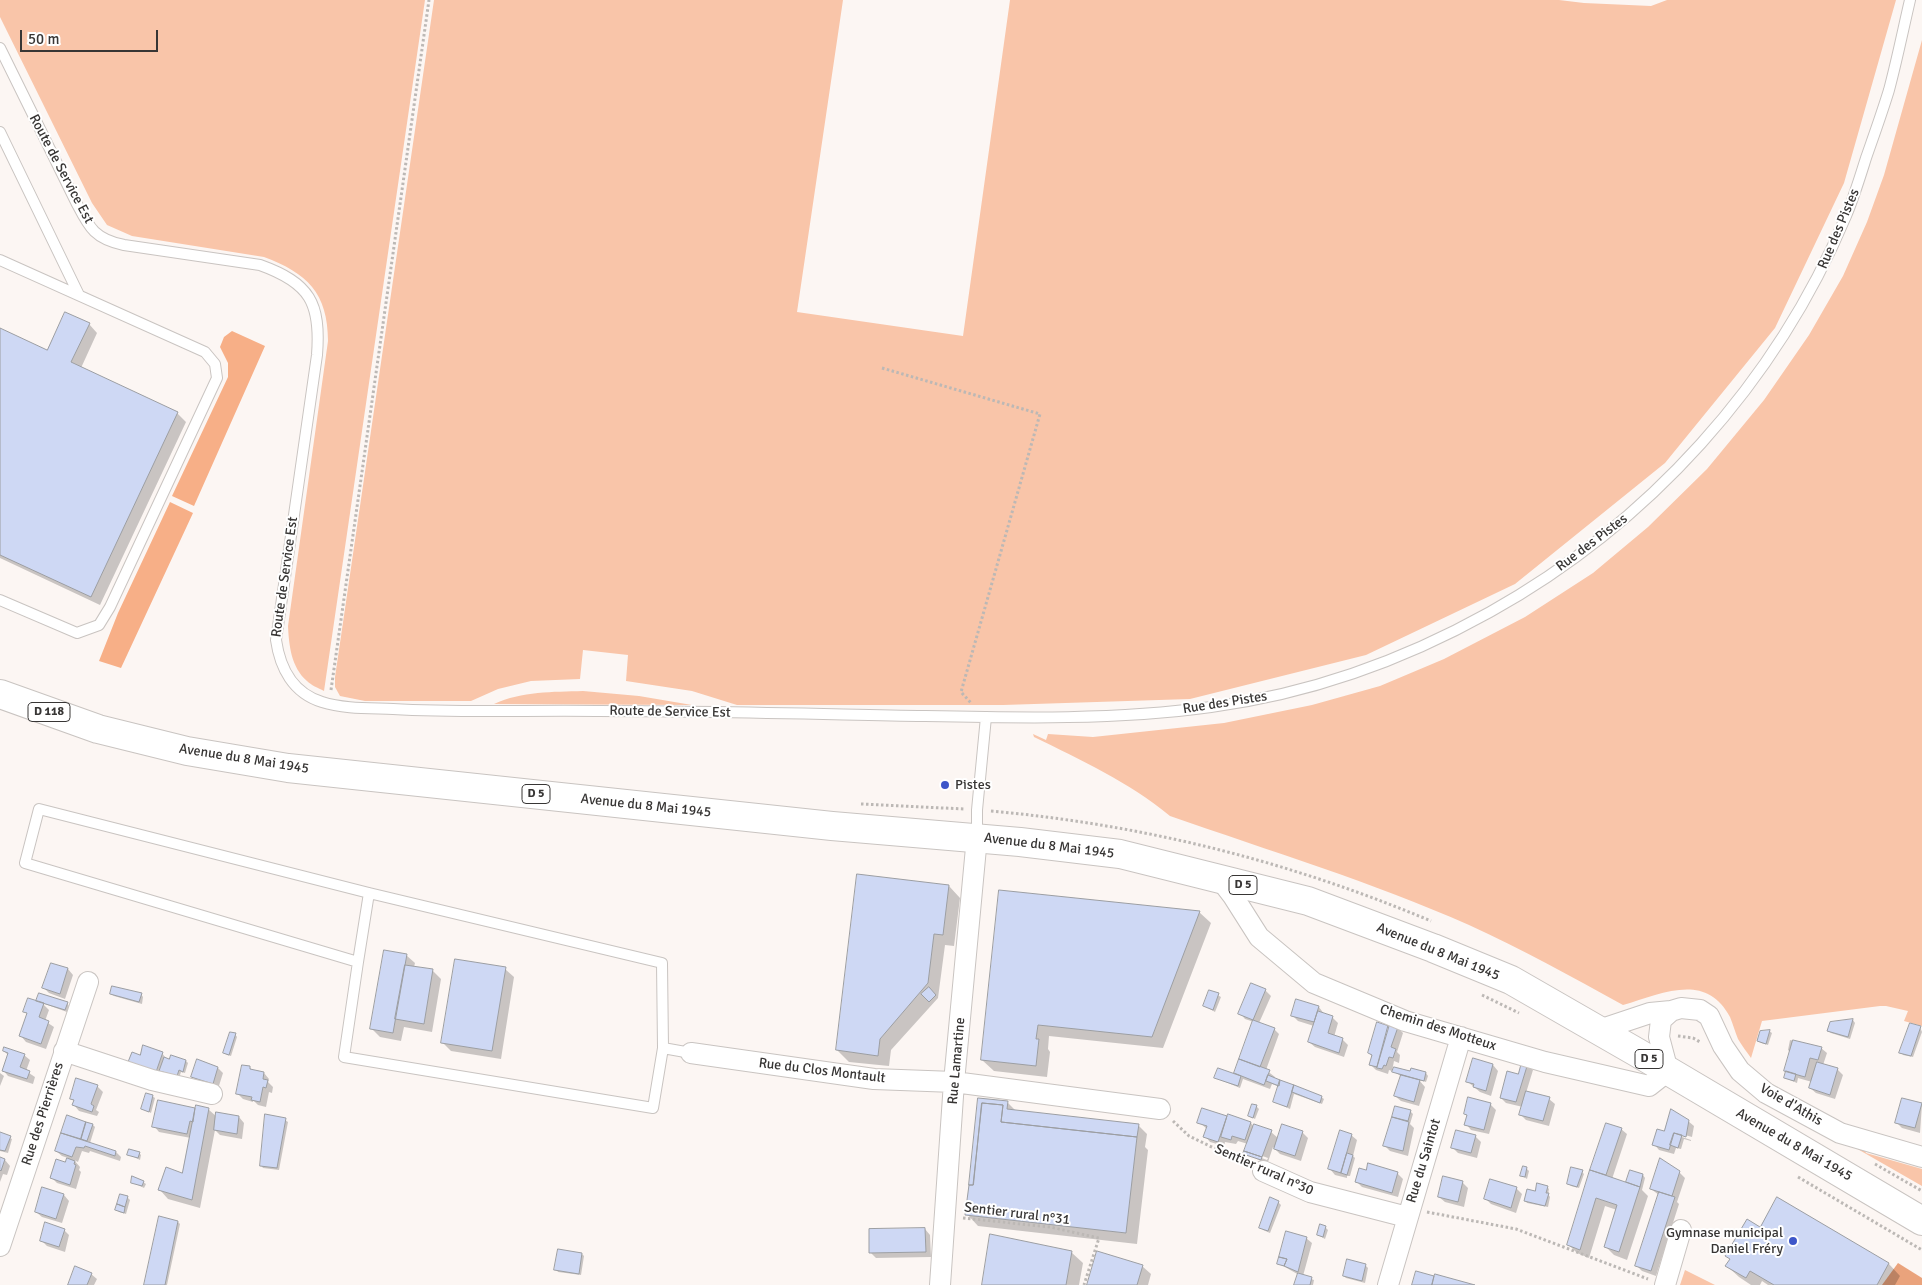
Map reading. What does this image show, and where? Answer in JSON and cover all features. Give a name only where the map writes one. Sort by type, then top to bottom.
[{"type":"main road","name":"D 118","points":[[0,694],[98,729]]},
{"type":"main road","name":"Avenue du 8 Mai 1945","points":[[98,729],[187,751],[288,768],[832,826],[977,837],[1120,854],[1308,900],[1511,980],[1922,1221]]},
{"type":"street","name":"Rue Lamartine","points":[[940,1285],[954,1082],[977,837]]},
{"type":"street","name":"Chemin des Motteux","points":[[1220,879],[1259,937],[1314,983],[1405,1021],[1545,1062],[1649,1086],[1668,1071]]},
{"type":"street","name":"Rue des Pierrières","points":[[0,1246],[88,982]]},
{"type":"street","name":"Voie d'Athis","points":[[1598,1030],[1650,1014],[1680,1008],[1700,1010],[1709,1016],[1723,1046],[1740,1071],[1766,1092],[1840,1133],[1922,1157]]},
{"type":"street","points":[[1668,1071],[1659,1033],[1661,1020],[1671,1011]]},
{"type":"street","name":"Rue du Saintot","points":[[1388,1285],[1461,1037]]},
{"type":"street","points":[[64,1051],[152,1080],[212,1094]]},
{"type":"street","name":"Rue du Clos Montault","points":[[691,1052],[874,1079],[954,1082],[1160,1109]]},
{"type":"street","name":"Sentier rural n°30","points":[[1263,1171],[1310,1192],[1408,1213]]},
{"type":"street","points":[[1659,1283],[1681,1230]]},
{"type":"lane","name":"Rue des Pistes","points":[[986,717],[1127,716],[1212,707],[1302,689],[1352,673],[1407,652],[1488,613],[1537,583],[1634,512],[1709,435],[1742,394],[1799,309],[1821,271],[1848,211],[1889,88],[1910,0]]},
{"type":"lane","name":"Route de Service Est","points":[[0,48],[86,222],[98,236],[109,242],[124,245],[260,265],[282,273],[297,283],[307,294],[314,306],[318,324],[317,355],[276,640],[285,673],[302,692],[321,702],[347,707],[425,711],[603,711],[986,717]]},
{"type":"lane","points":[[1,137],[79,295]]},
{"type":"lane","points":[[0,260],[205,352],[215,364],[217,378],[110,607],[99,625],[77,633],[0,600]]},
{"type":"lane","points":[[977,837],[977,810],[986,717]]},
{"type":"lane","points":[[358,962],[25,863],[40,810],[370,893],[662,963],[663,1048],[653,1108],[344,1056],[370,893]]},
{"type":"lane","points":[[663,1048],[691,1052]]},
{"type":"path","points":[[330,703],[332,670],[429,0]]},
{"type":"path","points":[[882,368],[1040,414],[960,692],[986,717]]},
{"type":"path","name":"Avenue du 8 Mai 1945","points":[[977,810],[1029,815]]},
{"type":"path","name":"Avenue du 8 Mai 1945","points":[[1478,993],[1521,1014]]},
{"type":"path","name":"Sentier rural n°30","points":[[1160,1109],[1190,1136],[1263,1171]]},
{"type":"path","name":"Avenue du 8 Mai 1945","points":[[1797,1176],[1922,1250]]},
{"type":"path","points":[[1408,1213],[1516,1229],[1659,1283]]},
{"type":"path","name":"Sentier rural n°31","points":[[944,1217],[1050,1227],[1099,1238],[1084,1285]]},
{"type":"shaded area","points":[[0,0],[425,0],[324,691],[309,682],[297,669],[290,648],[288,626],[328,341],[327,324],[319,298],[303,278],[279,263],[264,257],[132,236],[107,225],[92,203],[0,17]]},
{"type":"shaded area","points":[[434,0],[843,0],[797,312],[963,336],[1010,0],[1559,0],[1651,6],[1667,0],[1896,0],[1844,183],[1775,328],[1665,463],[1515,584],[1366,655],[1190,699],[1003,705],[737,705],[692,691],[626,681],[628,655],[583,650],[580,679],[531,681],[498,689],[471,701],[365,701],[340,696],[335,687]]},
{"type":"shaded area","points":[[1922,40],[1922,1026],[1904,1021],[1908,1011],[1886,1006],[1762,1021],[1751,1058],[1738,1039],[1730,1017],[1720,1003],[1708,994],[1696,990],[1682,990],[1667,992],[1623,1005],[1508,944],[1432,909],[1358,881],[1170,816],[1121,782],[1034,737],[1033,734],[1046,740],[1048,734],[1093,737],[1224,723],[1312,705],[1380,686],[1444,659],[1525,617],[1593,573],[1648,527],[1707,469],[1764,400],[1809,335],[1843,276],[1867,222],[1884,175]]},
{"type":"shaded area","points":[[232,331],[265,346],[194,506],[172,496],[228,377],[228,363],[220,347],[224,337]]},
{"type":"shaded area","points":[[170,502],[193,513],[121,668],[99,661],[118,613]]},
{"type":"shaded area","points":[[583,691],[639,696],[692,705],[494,704],[527,694]]},
{"type":"shaded area","points":[[1847,1143],[1864,1147],[1866,1153],[1922,1169],[1922,1186]]},
{"type":"shaded area","points":[[1898,1263],[1922,1278],[1922,1285],[1882,1285]]},
{"type":"shaded area","points":[[1685,1270],[1715,1285],[1680,1285]]},
{"type":"building","points":[[65,312],[90,323],[71,362],[178,412],[91,597],[0,555],[0,328],[47,350]]},
{"type":"building","points":[[857,874],[949,885],[943,935],[934,934],[928,983],[880,1039],[878,1056],[836,1050]]},
{"type":"building","points":[[999,890],[1200,911],[1152,1037],[1038,1025],[1036,1039],[1039,1039],[1036,1066],[981,1060]]},
{"type":"building","points":[[384,950],[407,954],[393,1033],[370,1029]]},
{"type":"building","points":[[455,959],[506,967],[492,1051],[441,1043]]},
{"type":"building","points":[[51,963],[68,968],[60,994],[42,988]]},
{"type":"building","points":[[405,965],[433,969],[424,1024],[395,1019]]},
{"type":"building","points":[[1251,983],[1266,989],[1253,1020],[1238,1014]]},
{"type":"building","points":[[112,986],[142,993],[139,1002],[110,994]]},
{"type":"building","points":[[929,987],[936,995],[929,1002],[921,994]]},
{"type":"building","points":[[1209,990],[1219,993],[1213,1010],[1203,1006]]},
{"type":"building","points":[[39,993],[68,1002],[65,1010],[36,1001]]},
{"type":"building","points":[[28,998],[44,1003],[39,1017],[49,1021],[41,1044],[19,1036],[27,1013],[23,1012]]},
{"type":"building","points":[[1296,999],[1319,1006],[1314,1022],[1291,1016]]},
{"type":"building","points":[[1318,1011],[1333,1016],[1328,1033],[1343,1038],[1339,1053],[1308,1042]]},
{"type":"building","points":[[1853,1019],[1848,1037],[1827,1031],[1830,1022]]},
{"type":"building","points":[[1253,1020],[1275,1028],[1260,1067],[1239,1059]]},
{"type":"building","points":[[1377,1022],[1389,1026],[1377,1067],[1369,1065],[1372,1055],[1368,1053]]},
{"type":"building","points":[[1389,1023],[1398,1027],[1391,1047],[1396,1049],[1393,1058],[1389,1057],[1386,1066],[1384,1065],[1382,1069],[1377,1068]]},
{"type":"building","points":[[1910,1023],[1921,1026],[1911,1056],[1899,1053]]},
{"type":"building","points":[[1770,1030],[1766,1044],[1757,1041],[1760,1031]]},
{"type":"building","points":[[230,1032],[236,1033],[229,1055],[223,1053]]},
{"type":"building","points":[[1793,1040],[1822,1047],[1818,1060],[1810,1058],[1805,1077],[1784,1071]]},
{"type":"building","points":[[143,1045],[163,1052],[156,1072],[128,1062],[132,1052],[140,1055]]},
{"type":"building","points":[[4,1047],[25,1054],[20,1067],[30,1071],[27,1079],[2,1071],[8,1053],[3,1051]]},
{"type":"building","points":[[171,1055],[186,1060],[183,1072],[179,1070],[177,1076],[159,1071],[164,1057],[169,1059]]},
{"type":"building","points":[[1473,1058],[1493,1064],[1486,1091],[1473,1087],[1474,1084],[1466,1082]]},
{"type":"building","points":[[197,1059],[218,1067],[213,1084],[191,1077]]},
{"type":"building","points":[[1239,1059],[1270,1070],[1264,1085],[1234,1073]]},
{"type":"building","points":[[1522,1062],[1528,1063],[1516,1102],[1500,1098],[1507,1071],[1518,1074]]},
{"type":"building","points":[[1817,1062],[1838,1068],[1830,1095],[1809,1088]]},
{"type":"building","points":[[242,1065],[264,1072],[263,1079],[268,1080],[266,1088],[263,1087],[260,1102],[251,1100],[252,1097],[236,1094]]},
{"type":"building","points":[[1394,1067],[1410,1071],[1411,1068],[1426,1072],[1424,1081],[1392,1072]]},
{"type":"building","points":[[1218,1068],[1241,1076],[1238,1086],[1214,1078]]},
{"type":"building","points":[[1786,1071],[1796,1074],[1794,1081],[1784,1078]]},
{"type":"building","points":[[1268,1075],[1280,1080],[1279,1086],[1266,1081]]},
{"type":"building","points":[[1401,1075],[1420,1080],[1414,1102],[1394,1096]]},
{"type":"building","points":[[76,1078],[98,1085],[91,1104],[94,1106],[92,1112],[72,1105],[74,1100],[70,1099]]},
{"type":"building","points":[[1280,1080],[1294,1085],[1287,1107],[1273,1102]]},
{"type":"building","points":[[1294,1085],[1322,1096],[1320,1103],[1292,1092]]},
{"type":"building","points":[[1526,1091],[1550,1097],[1543,1121],[1519,1115]]},
{"type":"building","points":[[146,1093],[153,1095],[149,1112],[141,1109]]},
{"type":"building","points":[[1468,1097],[1491,1103],[1484,1130],[1464,1125],[1467,1115],[1464,1114]]},
{"type":"building","points":[[978,1098],[1008,1101],[1007,1109],[1139,1124],[1137,1137],[1001,1122],[1003,1105],[982,1103],[973,1185],[969,1185]]},
{"type":"building","points":[[1902,1098],[1922,1103],[1915,1128],[1895,1123]]},
{"type":"building","points":[[158,1100],[195,1108],[193,1122],[190,1121],[187,1134],[152,1127]]},
{"type":"building","points":[[982,1103],[1003,1105],[1001,1122],[1137,1137],[1126,1233],[965,1215],[969,1185],[973,1185]]},
{"type":"building","points":[[1252,1104],[1257,1105],[1253,1118],[1248,1116]]},
{"type":"building","points":[[196,1105],[209,1108],[192,1200],[158,1190],[166,1167],[182,1173]]},
{"type":"building","points":[[1395,1106],[1411,1110],[1408,1121],[1392,1117]]},
{"type":"building","points":[[1202,1108],[1227,1116],[1218,1142],[1203,1137],[1207,1126],[1197,1123]]},
{"type":"building","points":[[1671,1109],[1689,1120],[1686,1137],[1674,1133],[1669,1150],[1652,1145],[1657,1129],[1664,1131]]},
{"type":"building","points":[[216,1112],[239,1116],[237,1134],[214,1130]]},
{"type":"building","points":[[265,1114],[286,1118],[277,1168],[260,1166]]},
{"type":"building","points":[[1228,1114],[1251,1122],[1245,1140],[1232,1136],[1231,1140],[1221,1137]]},
{"type":"building","points":[[67,1115],[86,1122],[81,1139],[61,1133]]},
{"type":"building","points":[[1392,1117],[1409,1122],[1403,1151],[1383,1146]]},
{"type":"building","points":[[86,1122],[93,1124],[87,1141],[81,1139]]},
{"type":"building","points":[[1606,1123],[1622,1128],[1606,1175],[1590,1170]]},
{"type":"building","points":[[1254,1124],[1272,1130],[1262,1157],[1244,1151]]},
{"type":"building","points":[[1282,1124],[1303,1131],[1295,1156],[1274,1149]]},
{"type":"building","points":[[1340,1130],[1352,1134],[1341,1173],[1328,1169]]},
{"type":"building","points":[[1456,1130],[1476,1135],[1471,1153],[1451,1148]]},
{"type":"building","points":[[0,1132],[11,1136],[5,1151],[0,1150]]},
{"type":"building","points":[[61,1133],[116,1151],[115,1156],[85,1146],[84,1148],[76,1147],[72,1157],[55,1151]]},
{"type":"building","points":[[1674,1133],[1682,1135],[1678,1148],[1670,1145]]},
{"type":"building","points":[[129,1149],[140,1152],[138,1158],[127,1155]]},
{"type":"building","points":[[1244,1151],[1262,1157],[1261,1160],[1243,1154]]},
{"type":"building","points":[[1347,1153],[1353,1155],[1347,1175],[1341,1173]]},
{"type":"building","points":[[0,1157],[5,1159],[1,1171],[0,1170]]},
{"type":"building","points":[[67,1158],[75,1161],[74,1164],[76,1165],[70,1185],[50,1178],[56,1159],[65,1162]]},
{"type":"building","points":[[1660,1158],[1680,1171],[1672,1196],[1650,1189]]},
{"type":"building","points":[[1368,1163],[1398,1172],[1392,1193],[1355,1182],[1359,1168],[1366,1170]]},
{"type":"building","points":[[1523,1166],[1527,1167],[1525,1177],[1520,1176]]},
{"type":"building","points":[[1571,1167],[1583,1170],[1577,1187],[1567,1184]]},
{"type":"building","points":[[1590,1170],[1640,1187],[1619,1252],[1604,1247],[1617,1205],[1596,1198],[1580,1250],[1567,1245]]},
{"type":"building","points":[[1630,1170],[1643,1174],[1640,1187],[1626,1182]]},
{"type":"building","points":[[132,1176],[144,1181],[142,1186],[131,1183]]},
{"type":"building","points":[[1443,1176],[1463,1181],[1458,1202],[1438,1197]]},
{"type":"building","points":[[1490,1179],[1517,1187],[1511,1208],[1484,1199]]},
{"type":"building","points":[[1537,1183],[1548,1186],[1546,1193],[1549,1193],[1545,1206],[1524,1201],[1527,1189],[1535,1191]]},
{"type":"building","points":[[42,1187],[64,1194],[56,1219],[35,1212]]},
{"type":"building","points":[[1659,1192],[1675,1197],[1651,1271],[1635,1266]]},
{"type":"building","points":[[120,1194],[128,1196],[125,1207],[117,1204]]},
{"type":"building","points":[[1270,1197],[1279,1201],[1268,1231],[1259,1228]]},
{"type":"building","name":"Gymnase municipal Daniel Fréry","points":[[1777,1197],[1889,1263],[1877,1285],[1774,1285],[1750,1271],[1746,1278],[1725,1266],[1730,1259],[1725,1256],[1747,1219],[1760,1227]]},
{"type":"building","points":[[117,1204],[125,1207],[124,1213],[115,1210]]},
{"type":"building","points":[[159,1216],[178,1221],[165,1285],[144,1285]]},
{"type":"building","points":[[45,1222],[65,1229],[59,1247],[40,1241]]},
{"type":"building","points":[[1320,1224],[1326,1226],[1323,1237],[1317,1235]]},
{"type":"building","points":[[925,1228],[926,1252],[869,1253],[869,1229]]},
{"type":"building","points":[[1286,1231],[1307,1237],[1298,1272],[1284,1266],[1287,1259],[1279,1257]]},
{"type":"building","points":[[990,1234],[1072,1251],[1066,1285],[982,1285]]},
{"type":"building","points":[[558,1249],[582,1253],[579,1274],[554,1270]]},
{"type":"building","points":[[1097,1251],[1143,1265],[1137,1285],[1087,1285]]},
{"type":"building","points":[[1279,1257],[1287,1259],[1284,1266],[1277,1264]]},
{"type":"building","points":[[1347,1259],[1366,1264],[1362,1281],[1343,1276]]},
{"type":"building","points":[[75,1266],[92,1273],[87,1285],[68,1285]]},
{"type":"building","points":[[1416,1271],[1434,1276],[1432,1285],[1412,1285]]},
{"type":"building","points":[[1298,1273],[1312,1277],[1310,1285],[1294,1285]]},
{"type":"building","points":[[1435,1274],[1475,1285],[1432,1285]]},
{"type":"place","name":"Pistes","points":[[945,785]]},
{"type":"place","name":"Gymnase municipal Daniel Fréry","points":[[1793,1241]]}]
